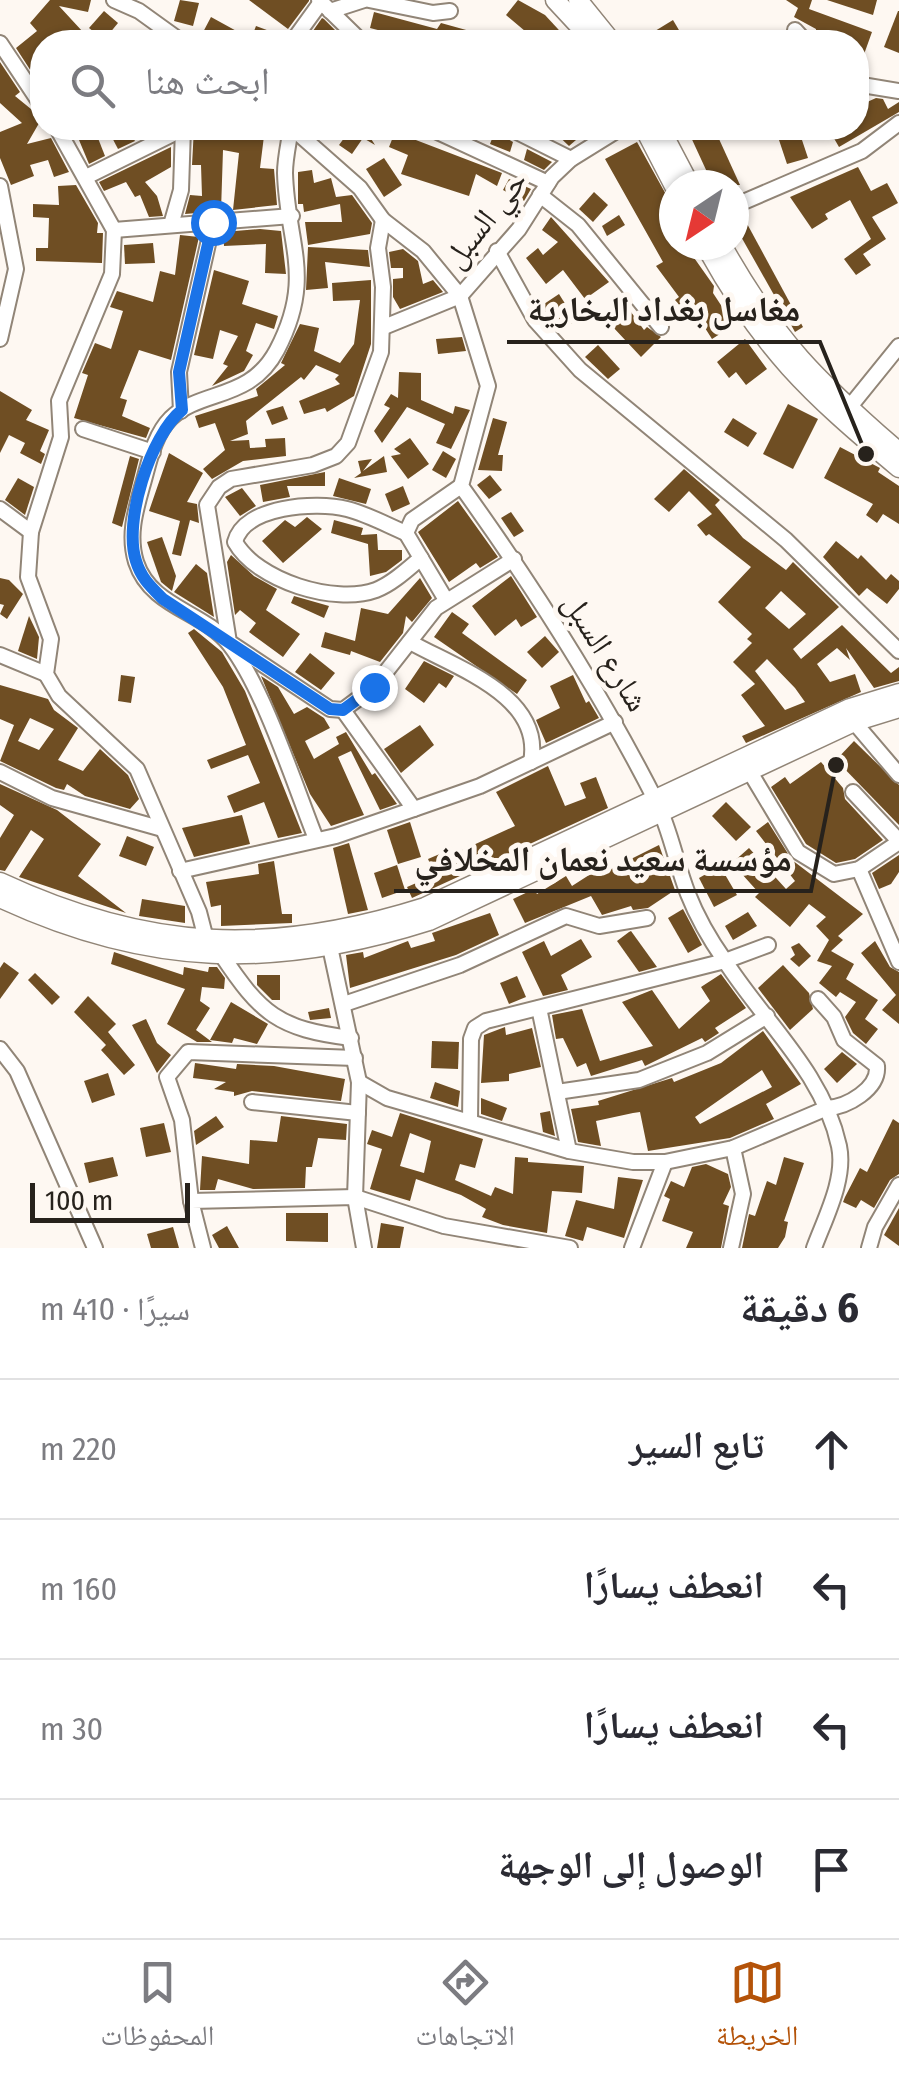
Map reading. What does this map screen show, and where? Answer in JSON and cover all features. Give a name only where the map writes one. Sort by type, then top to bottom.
[{"type":"main road","points":[[555,0],[583,30]]},
{"type":"main road","points":[[578,0],[602,30]]},
{"type":"main road","points":[[650,140],[666,170]]},
{"type":"main road","points":[[666,140],[682,170]]},
{"type":"main road","points":[[714,260],[756,333],[789,372],[899,468]]},
{"type":"main road","points":[[731,260],[767,323],[848,408],[899,452]]},
{"type":"main road","points":[[0,898],[95,935],[152,950],[221,954],[330,947],[429,921],[660,808],[850,708],[899,693]]},
{"type":"main road","points":[[0,882],[100,921],[155,936],[206,939],[318,934],[371,924],[426,907],[750,772],[854,722],[899,708]]},
{"type":"street","points":[[114,0],[139,10],[165,30]]},
{"type":"street","points":[[302,30],[323,4],[367,0],[433,13],[450,11]]},
{"type":"street","points":[[323,4],[350,30]]},
{"type":"street","points":[[0,42],[30,88]]},
{"type":"street","points":[[869,86],[899,91]]},
{"type":"street","points":[[749,200],[862,151],[899,123]]},
{"type":"street","points":[[46,674],[52,639],[28,576],[31,532],[60,437],[59,401],[112,274],[114,230],[64,140]]},
{"type":"street","points":[[86,177],[158,140]]},
{"type":"street","points":[[172,225],[181,190],[182,140]]},
{"type":"street","points":[[290,140],[285,172],[300,260],[298,292],[275,354],[256,376],[228,394],[182,410],[158,435],[134,514],[136,560],[145,582],[163,599],[330,709],[343,710],[374,687],[446,600],[514,559]]},
{"type":"street","points":[[306,140],[360,188],[383,220],[423,251],[460,296],[488,386],[461,486],[412,520],[406,533]]},
{"type":"street","points":[[452,140],[544,189],[662,328]]},
{"type":"street","points":[[533,140],[571,159]]},
{"type":"street","name":"حي السبل","points":[[384,327],[460,296],[519,228],[544,189],[571,159],[601,140]]},
{"type":"street","points":[[0,186],[16,269],[0,339]]},
{"type":"street","points":[[114,230],[292,216]]},
{"type":"street","points":[[316,840],[284,756],[228,642],[207,506],[219,487],[231,479],[313,465],[336,456],[348,443],[374,380],[384,327],[378,248],[383,220]]},
{"type":"street","points":[[182,410],[179,372],[213,222]]},
{"type":"street","points":[[497,251],[535,320],[580,370],[786,540],[899,652]]},
{"type":"street","points":[[848,408],[899,346]]},
{"type":"street","points":[[83,429],[153,452]]},
{"type":"street","name":"شارع السبل","points":[[461,486],[514,559],[616,722],[660,808],[689,896],[725,962],[795,1052],[827,1108],[840,1150],[837,1183],[814,1248]]},
{"type":"street","points":[[421,558],[378,590],[340,594],[310,589],[270,572],[240,552],[234,542],[252,518],[297,508],[345,508],[406,533],[421,558],[446,600]]},
{"type":"street","points":[[0,509],[31,532]]},
{"type":"street","points":[[410,642],[451,662],[522,710],[534,748],[531,762]]},
{"type":"street","points":[[0,655],[46,674],[59,696],[137,769],[206,939]]},
{"type":"street","points":[[343,710],[414,809]]},
{"type":"street","points":[[180,872],[316,840],[414,809],[531,762],[616,722]]},
{"type":"street","points":[[854,722],[899,774]]},
{"type":"street","points":[[0,772],[52,798],[160,828]]},
{"type":"street","points":[[750,772],[798,852],[834,874],[859,869],[899,841],[853,792]]},
{"type":"street","points":[[859,869],[899,962]]},
{"type":"street","points":[[344,1004],[460,965],[566,916],[599,926],[647,918]]},
{"type":"street","points":[[470,1121],[471,1039],[476,1028],[486,1021],[725,962],[768,944]]},
{"type":"street","points":[[330,947],[359,1082],[355,1197],[364,1248]]},
{"type":"street","points":[[221,954],[252,1001],[283,1023],[351,1038]]},
{"type":"street","points":[[359,1082],[388,1098],[570,1151],[633,1162],[665,1162],[733,1148],[827,1108],[843,1107],[878,1074],[876,1066],[844,1040],[834,1017],[818,999]]},
{"type":"street","points":[[540,1008],[570,1151]]},
{"type":"street","points":[[557,1092],[639,1080],[707,1052],[767,1016]]},
{"type":"street","points":[[0,1049],[16,1071],[96,1248]]},
{"type":"street","points":[[203,1248],[191,1201],[182,1120],[168,1076],[188,1052],[355,1058]]},
{"type":"street","points":[[252,1102],[358,1114]]},
{"type":"street","points":[[732,1248],[743,1194],[733,1148]]},
{"type":"street","points":[[632,1248],[665,1162]]},
{"type":"street","points":[[869,1248],[875,1227],[899,1185]]},
{"type":"street","points":[[191,1201],[355,1197],[444,1226],[570,1248]]},
{"type":"building","points":[[50,0],[91,0],[88,12],[59,6],[81,30],[36,30],[30,23]]},
{"type":"building","points":[[180,0],[199,3],[193,26],[174,21]]},
{"type":"building","points":[[249,0],[309,0],[309,1],[288,29]]},
{"type":"building","points":[[518,0],[545,15],[559,30],[524,30],[506,15]]},
{"type":"building","points":[[786,0],[812,0],[809,9],[867,30],[816,30],[794,17],[798,8]]},
{"type":"building","points":[[827,0],[877,0],[873,15]]},
{"type":"building","points":[[104,11],[118,23],[112,30],[89,28]]},
{"type":"building","points":[[899,11],[899,53],[884,47]]},
{"type":"building","points":[[374,12],[437,29],[441,23],[466,30],[378,30],[370,28]]},
{"type":"building","points":[[211,17],[235,30],[204,30]]},
{"type":"building","points":[[322,18],[335,30],[314,30]]},
{"type":"building","points":[[673,20],[679,30],[657,30]]},
{"type":"building","points":[[30,37],[30,70],[16,48]]},
{"type":"building","points":[[0,62],[20,92],[15,96],[30,108],[27,144],[52,140],[69,172],[54,177],[48,160],[30,165],[34,176],[11,185],[0,158],[0,132],[22,123],[0,103]]},
{"type":"building","points":[[883,99],[888,109],[899,102],[899,112],[869,130],[869,101]]},
{"type":"building","points":[[79,140],[99,140],[105,156],[89,164]]},
{"type":"building","points":[[113,140],[135,141],[118,149]]},
{"type":"building","points":[[193,140],[264,140],[260,168],[274,169],[277,205],[233,210],[239,153],[223,150],[221,211],[185,214],[190,195],[202,196],[201,165],[192,165]]},
{"type":"building","points":[[343,140],[362,140],[352,154],[339,145]]},
{"type":"building","points":[[392,140],[416,140],[502,173],[497,186],[476,174],[469,196],[401,174],[408,155],[389,147]]},
{"type":"building","points":[[492,140],[513,142],[510,152],[490,144]]},
{"type":"building","points":[[692,140],[719,140],[733,170],[706,170]]},
{"type":"building","points":[[779,140],[802,140],[808,158],[787,164]]},
{"type":"building","points":[[637,142],[659,182],[659,255],[605,159]]},
{"type":"building","points":[[171,147],[171,167],[145,182],[157,196],[163,216],[149,217],[140,195],[135,197],[126,182],[104,191],[99,182]]},
{"type":"building","points":[[527,149],[552,162],[544,170],[524,160]]},
{"type":"building","points":[[384,158],[402,185],[384,197],[366,169]]},
{"type":"building","points":[[858,167],[871,191],[887,183],[898,203],[872,217],[886,239],[863,254],[871,265],[856,275],[844,259],[871,239],[850,200],[825,214],[828,219],[812,229],[790,197]]},
{"type":"building","points":[[312,170],[314,183],[331,178],[336,197],[352,195],[372,223],[370,234],[308,245],[305,222],[342,222],[340,204],[304,212],[303,204],[298,204],[298,172]]},
{"type":"building","points":[[509,179],[531,189],[524,201],[503,190]]},
{"type":"building","points":[[76,185],[98,223],[97,233],[103,233],[102,263],[36,261],[36,248],[48,248],[49,218],[33,217],[33,204],[59,205],[58,186]]},
{"type":"building","points":[[594,192],[608,205],[593,222],[579,209]]},
{"type":"building","points":[[619,215],[625,225],[607,236],[602,226]]},
{"type":"building","points":[[551,217],[609,282],[585,299],[563,270],[546,284],[526,258],[538,248],[543,255],[558,242],[542,230]]},
{"type":"building","points":[[749,227],[803,327],[795,332],[749,251]]},
{"type":"building","points":[[281,231],[286,274],[265,273],[266,244],[224,246],[223,232]]},
{"type":"building","points":[[180,235],[199,237],[171,360],[139,350],[120,398],[127,400],[122,416],[150,428],[146,438],[74,418],[88,375],[82,373],[95,343],[111,349],[123,311],[110,307],[117,291],[153,302],[160,271],[175,275]]},
{"type":"building","points":[[153,243],[155,263],[125,264],[124,245]]},
{"type":"building","points":[[308,247],[368,250],[370,267],[325,262],[328,288],[306,290]]},
{"type":"building","points":[[403,249],[418,261],[423,284],[433,280],[443,292],[400,309],[393,297],[393,279],[403,278],[403,268],[391,268],[389,252]]},
{"type":"building","points":[[696,260],[734,325],[712,339],[693,309],[687,314],[675,300],[679,297],[656,266]]},
{"type":"building","points":[[214,270],[249,281],[242,304],[278,316],[274,329],[256,323],[246,351],[253,355],[244,371],[212,386],[228,366],[223,364],[238,336],[220,330],[213,359],[194,355]]},
{"type":"building","points":[[371,280],[371,344],[354,396],[327,412],[325,408],[304,414],[299,401],[340,384],[335,379],[339,375],[316,365],[304,380],[301,377],[246,421],[248,434],[230,441],[249,440],[250,448],[266,447],[265,439],[285,438],[286,456],[243,461],[212,479],[203,469],[225,450],[215,423],[199,428],[195,416],[258,396],[256,389],[285,365],[281,363],[300,324],[319,328],[314,351],[340,363],[354,344],[360,300],[333,301],[332,283]]},
{"type":"building","points":[[559,294],[576,321],[559,331],[541,306]]},
{"type":"building","points":[[631,312],[644,330],[647,327],[661,337],[641,357],[612,326]]},
{"type":"building","points":[[462,337],[466,351],[438,354],[436,339]]},
{"type":"building","points":[[745,339],[767,369],[746,385],[736,372],[729,378],[717,362]]},
{"type":"building","points":[[598,345],[620,369],[608,379],[585,357]]},
{"type":"building","points":[[399,372],[421,373],[421,400],[453,414],[455,406],[470,410],[451,449],[436,443],[445,424],[407,407],[382,443],[374,431],[390,408],[384,405],[391,394],[398,398]]},
{"type":"building","points":[[0,391],[32,410],[26,420],[49,430],[40,451],[45,454],[41,464],[20,453],[25,443],[9,435],[0,453]]},
{"type":"building","points":[[788,404],[818,419],[793,469],[763,454]]},
{"type":"building","points":[[283,406],[288,419],[272,425],[266,411]]},
{"type":"building","points":[[493,418],[507,422],[498,455],[503,455],[502,471],[478,470]]},
{"type":"building","points":[[733,418],[757,433],[748,447],[724,432]]},
{"type":"building","points":[[410,438],[429,464],[408,479],[391,456],[401,454],[394,449]]},
{"type":"building","points":[[840,447],[880,468],[878,472],[899,486],[899,524],[883,514],[877,523],[866,515],[873,504],[824,478]]},
{"type":"building","points":[[443,451],[456,459],[446,478],[432,470]]},
{"type":"building","points":[[169,453],[203,473],[187,502],[197,504],[199,523],[190,520],[181,556],[172,554],[180,521],[149,511]]},
{"type":"building","points":[[130,456],[139,459],[122,527],[112,523]]},
{"type":"building","points":[[384,456],[387,472],[354,478],[361,473],[358,461],[372,459],[363,471]]},
{"type":"building","points":[[684,469],[720,500],[715,505],[743,538],[786,570],[793,562],[839,607],[793,649],[801,659],[842,625],[891,673],[899,667],[899,681],[874,688],[846,648],[850,660],[837,648],[817,664],[830,682],[855,674],[861,692],[746,743],[742,736],[765,726],[741,695],[755,684],[733,662],[752,643],[747,639],[752,634],[718,602],[751,567],[709,534],[706,536],[697,525],[712,514],[689,491],[669,512],[654,499]],"holes":[[[781,591],[806,614],[789,629],[765,608]],[[767,659],[795,688],[805,702],[785,710],[755,671]]]},
{"type":"building","points":[[325,472],[325,486],[287,486],[290,497],[263,502],[260,485]]},
{"type":"building","points":[[490,475],[502,490],[489,499],[477,485]]},
{"type":"building","points":[[18,478],[34,487],[25,515],[5,500]]},
{"type":"building","points":[[339,478],[371,489],[366,504],[333,496]]},
{"type":"building","points":[[403,486],[410,504],[392,512],[385,494]]},
{"type":"building","points":[[242,488],[256,506],[240,516],[225,497]]},
{"type":"building","points":[[458,501],[498,557],[480,568],[476,563],[449,582],[418,532]]},
{"type":"building","points":[[511,512],[524,531],[514,537],[501,518]]},
{"type":"building","points":[[307,517],[322,529],[283,563],[262,541],[285,520],[295,527]]},
{"type":"building","points":[[334,520],[363,528],[361,535],[377,534],[378,550],[402,550],[402,560],[386,572],[370,576],[368,544],[331,533]]},
{"type":"building","points":[[162,537],[176,576],[172,591],[161,582],[147,542]]},
{"type":"building","points":[[836,541],[858,559],[861,555],[886,580],[891,574],[899,581],[899,589],[887,604],[867,588],[859,596],[823,557]]},
{"type":"building","points":[[231,555],[254,576],[277,589],[266,610],[300,634],[283,657],[249,632],[256,623],[240,610],[235,615],[227,562]]},
{"type":"building","points":[[196,564],[207,573],[214,617],[174,592]]},
{"type":"building","points":[[511,576],[537,617],[521,627],[516,619],[495,636],[472,606]]},
{"type":"building","points":[[0,578],[9,580],[23,594],[7,619],[0,614],[4,605],[0,604]]},
{"type":"building","points":[[420,578],[432,598],[412,622],[406,616],[403,633],[380,662],[351,651],[350,655],[321,647],[325,632],[355,641],[361,608],[388,614]]},
{"type":"building","points":[[294,596],[329,606],[324,618],[291,603]]},
{"type":"building","points":[[452,612],[469,624],[462,633],[527,680],[517,694],[434,637]]},
{"type":"building","points":[[29,616],[39,637],[37,659],[18,651]]},
{"type":"building","points":[[194,629],[222,652],[245,691],[302,833],[278,838],[264,802],[234,813],[227,796],[260,783],[248,755],[211,769],[207,760],[246,745],[223,687],[188,633]]},
{"type":"building","points":[[545,636],[559,652],[542,668],[527,652]]},
{"type":"building","points":[[310,653],[335,673],[321,690],[295,672]]},
{"type":"building","points":[[424,661],[454,676],[446,688],[439,683],[424,703],[405,689]]},
{"type":"building","points":[[121,675],[135,677],[131,703],[118,701]]},
{"type":"building","points":[[573,675],[586,703],[589,701],[599,718],[546,743],[536,720],[560,708],[550,686]]},
{"type":"building","points":[[261,676],[278,687],[294,714],[307,707],[324,718],[330,728],[305,741],[314,759],[339,744],[336,737],[346,732],[372,775],[375,773],[397,804],[380,810],[351,751],[338,757],[364,815],[331,826],[310,794]]},
{"type":"building","points":[[0,685],[48,699],[54,710],[78,728],[58,760],[83,771],[100,749],[128,775],[139,799],[130,809],[85,796],[67,784],[64,790],[56,788],[0,761],[14,725],[0,719]],"holes":[[[30,718],[54,729],[39,750],[18,741]]]},
{"type":"building","points":[[420,725],[434,745],[401,773],[384,749]]},
{"type":"building","points":[[854,741],[899,785],[899,825],[836,760]]},
{"type":"building","points":[[821,762],[843,788],[845,799],[883,840],[855,859],[836,863],[806,844],[771,787],[785,777],[790,784]]},
{"type":"building","points":[[548,766],[565,806],[586,798],[580,783],[596,777],[608,808],[412,898],[407,887],[435,875],[428,859],[456,847],[458,852],[515,826],[496,792]]},
{"type":"building","points":[[0,784],[57,810],[101,844],[78,876],[126,913],[19,877],[44,839],[31,830],[5,871],[0,870],[0,838],[14,815],[0,805]]},
{"type":"building","points":[[726,802],[751,827],[736,841],[712,816]]},
{"type":"building","points":[[242,815],[250,844],[194,857],[182,828]]},
{"type":"building","points":[[410,822],[421,857],[398,864],[387,830]]},
{"type":"building","points":[[768,822],[792,860],[863,914],[838,936],[843,940],[831,951],[854,964],[846,979],[878,1000],[865,1019],[878,1029],[866,1044],[853,1033],[845,1017],[856,1002],[840,992],[836,997],[819,983],[832,966],[817,961],[829,940],[816,926],[826,917],[809,904],[790,927],[755,897],[759,893],[732,863],[749,848],[786,889],[795,881],[756,831]]},
{"type":"building","points":[[127,836],[154,847],[146,866],[119,856]]},
{"type":"building","points":[[349,843],[368,910],[348,914],[333,848]]},
{"type":"building","points":[[659,845],[675,890],[648,908],[633,910],[631,906],[602,915],[591,896],[525,923],[513,899],[534,889],[537,894],[566,876],[572,886],[600,868],[603,873]]},
{"type":"building","points":[[899,855],[899,872],[891,884],[879,889],[872,873]]},
{"type":"building","points":[[274,861],[282,914],[292,914],[292,923],[221,926],[221,905],[211,907],[206,882],[259,874],[258,864]]},
{"type":"building","points":[[397,865],[405,890],[382,898],[374,873]]},
{"type":"building","points":[[720,866],[737,895],[714,907],[699,878]]},
{"type":"building","points":[[142,899],[185,906],[185,923],[139,916]]},
{"type":"building","points":[[683,909],[702,945],[688,953],[668,918]]},
{"type":"building","points":[[748,912],[757,926],[733,940],[725,926]]},
{"type":"building","points":[[490,913],[499,935],[456,955],[350,988],[346,955],[363,952],[364,958],[408,941],[411,948],[435,941],[432,933]]},
{"type":"building","points":[[631,931],[657,967],[639,972],[617,941]]},
{"type":"building","points":[[581,939],[592,957],[561,975],[568,990],[543,996],[522,952],[544,941],[551,956]]},
{"type":"building","points":[[875,941],[890,967],[899,972],[899,1024],[882,1010],[896,995],[861,953]]},
{"type":"building","points":[[799,943],[811,956],[799,967],[790,959],[795,955],[791,947]]},
{"type":"building","points":[[114,952],[183,975],[184,967],[208,972],[209,967],[217,967],[225,978],[224,989],[202,987],[200,1001],[210,1008],[196,1030],[212,1042],[197,1042],[167,1024],[185,989],[111,964]]},
{"type":"building","points":[[4,962],[19,973],[0,999],[0,968]]},
{"type":"building","points":[[783,965],[809,993],[813,1009],[790,1030],[758,988]]},
{"type":"building","points":[[35,973],[60,997],[52,1005],[28,980]]},
{"type":"building","points":[[721,974],[746,1008],[715,1028],[719,1033],[705,1042],[702,1038],[645,1066],[642,1060],[591,1076],[586,1063],[577,1067],[563,1038],[556,1039],[552,1015],[582,1009],[600,1061],[653,1046],[622,1002],[652,990],[679,1029],[710,1001],[701,987]]},
{"type":"building","points":[[257,975],[280,975],[280,1000],[272,1000],[257,985]]},
{"type":"building","points":[[517,976],[526,997],[509,1004],[500,983]]},
{"type":"building","points":[[88,996],[116,1024],[108,1032],[135,1065],[124,1075],[101,1050],[106,1045],[74,1012]]},
{"type":"building","points":[[231,1002],[268,1024],[257,1044],[234,1038],[232,1043],[210,1040]]},
{"type":"building","points":[[329,1008],[331,1018],[310,1020],[308,1012]]},
{"type":"building","points":[[146,1019],[157,1043],[171,1055],[157,1073],[132,1025]]},
{"type":"building","points":[[505,1027],[506,1035],[532,1028],[541,1067],[509,1074],[509,1081],[481,1083],[484,1035]]},
{"type":"building","points":[[763,1031],[801,1084],[766,1104],[774,1119],[730,1138],[648,1151],[640,1112],[596,1121],[601,1146],[578,1142],[571,1109],[599,1105],[598,1101],[672,1078],[674,1082],[721,1063]],"holes":[[[762,1070],[772,1087],[700,1124],[695,1117]]]},
{"type":"building","points":[[432,1041],[459,1042],[458,1069],[431,1068]]},
{"type":"building","points":[[842,1052],[857,1064],[837,1083],[824,1069]]},
{"type":"building","points":[[195,1063],[236,1069],[237,1064],[274,1066],[345,1079],[341,1101],[252,1091],[234,1096],[234,1092],[214,1089],[226,1082],[193,1078]]},
{"type":"building","points":[[108,1073],[115,1095],[92,1103],[84,1081]]},
{"type":"building","points":[[435,1082],[460,1091],[458,1107],[430,1098]]},
{"type":"building","points":[[481,1098],[507,1108],[502,1121],[481,1114]]},
{"type":"building","points":[[550,1111],[555,1136],[543,1132],[540,1113]]},
{"type":"building","points":[[400,1113],[483,1139],[475,1168],[460,1164],[455,1180],[491,1196],[495,1187],[513,1194],[515,1157],[528,1158],[528,1162],[584,1166],[582,1193],[552,1191],[547,1233],[482,1217],[486,1209],[461,1195],[416,1179],[410,1201],[370,1189],[382,1149],[367,1144],[372,1130],[392,1137]],"holes":[[[410,1133],[431,1141],[424,1173],[400,1166]]]},
{"type":"building","points":[[216,1116],[224,1127],[196,1145],[194,1131]]},
{"type":"building","points":[[281,1116],[347,1124],[346,1140],[318,1138],[312,1167],[306,1167],[305,1188],[253,1189],[218,1179],[215,1190],[200,1190],[202,1156],[249,1164],[250,1140],[277,1142]]},
{"type":"building","points":[[893,1119],[899,1123],[899,1174],[890,1180],[874,1208],[861,1200],[856,1208],[843,1202],[860,1168],[867,1172]]},
{"type":"building","points":[[164,1123],[171,1152],[146,1157],[140,1128]]},
{"type":"building","points":[[113,1157],[118,1176],[89,1183],[84,1163]]},
{"type":"building","points":[[784,1157],[804,1163],[784,1221],[788,1222],[785,1237],[778,1248],[742,1248],[749,1214],[755,1216],[767,1181],[776,1185]]},
{"type":"building","points":[[706,1164],[728,1174],[731,1187],[723,1204],[729,1206],[721,1248],[686,1248],[693,1232],[662,1221],[670,1199],[664,1196],[671,1181],[684,1187],[692,1167]]},
{"type":"building","points":[[618,1177],[643,1180],[624,1238],[587,1227],[583,1241],[565,1236],[576,1200],[614,1209]]},
{"type":"building","points":[[899,1208],[899,1246],[884,1235]]},
{"type":"building","points":[[286,1213],[328,1213],[328,1242],[286,1241]]},
{"type":"building","points":[[381,1223],[404,1227],[400,1248],[377,1248]]},
{"type":"building","points":[[227,1226],[239,1248],[219,1248],[212,1235]]},
{"type":"building","points":[[173,1227],[179,1248],[151,1248],[147,1234]]},
{"type":"place","name":"مغاسل بغداد البخارية","points":[[866,454]]},
{"type":"place","name":"مؤسسة سعيد نعمان المخلافي","points":[[836,765]]},
{"type":"route","points":[[213,222],[179,372],[182,410],[158,435],[134,514],[132,539],[136,560],[145,582],[163,599],[330,709],[343,710],[374,687]]}]
